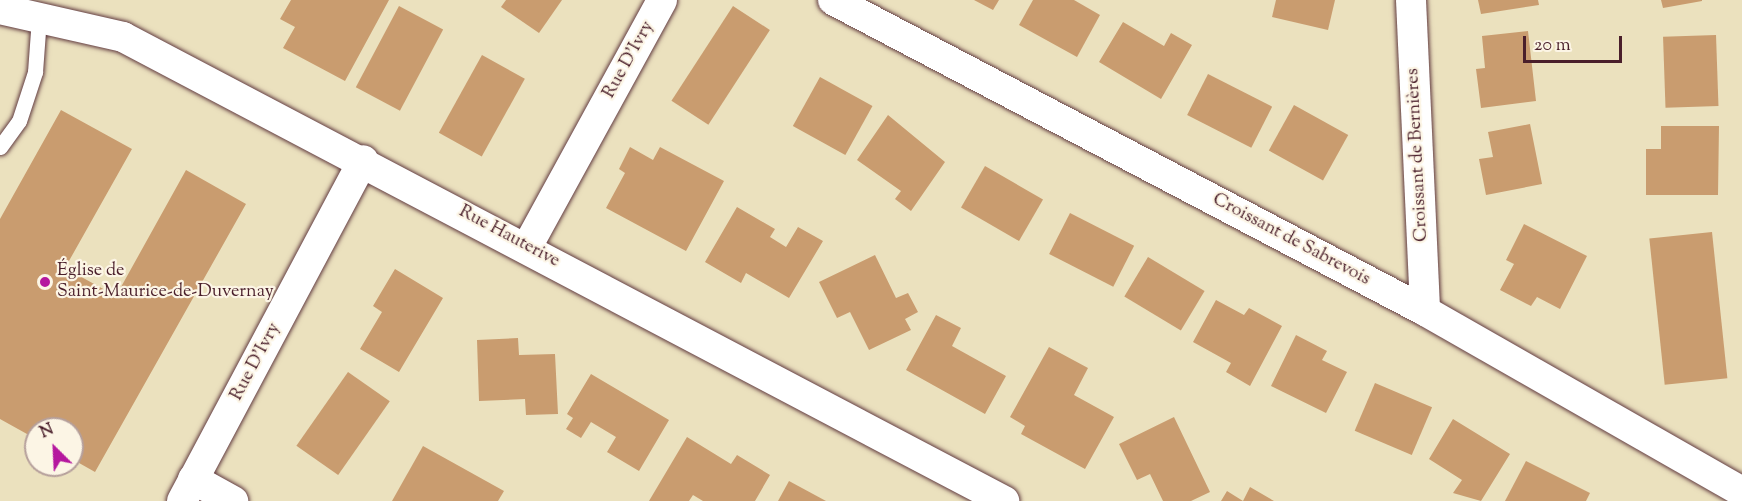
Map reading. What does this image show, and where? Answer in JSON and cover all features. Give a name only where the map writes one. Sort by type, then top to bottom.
[{"type":"street","name":"Rue D'Ivry","points":[[527,247],[662,0]]},
{"type":"street","name":"Croissant de Sabrevois","points":[[833,0],[1425,310],[1742,492]]},
{"type":"street","name":"Croissant de Bernières","points":[[1411,0],[1425,310]]},
{"type":"street","name":"Rue Hauterive","points":[[0,9],[123,37],[363,160],[1004,501]]},
{"type":"street","name":"Rue D'Ivry","points":[[188,490],[363,160]]},
{"type":"street","points":[[188,490],[233,501]]},
{"type":"lane","points":[[0,147],[19,121],[35,72],[39,18]]},
{"type":"building","points":[[291,0],[389,0],[345,81],[283,48],[295,27],[280,19]]},
{"type":"building","points":[[506,0],[562,0],[539,33],[501,7]]},
{"type":"building","points":[[974,0],[999,0],[993,10]]},
{"type":"building","points":[[1033,0],[1074,0],[1100,15],[1077,57],[1019,25]]},
{"type":"building","points":[[1276,0],[1335,0],[1328,30],[1272,17]]},
{"type":"building","points":[[1478,0],[1538,0],[1539,5],[1481,14]]},
{"type":"building","points":[[1661,0],[1702,0],[1702,1],[1663,8]]},
{"type":"building","points":[[399,6],[443,29],[400,111],[356,87]]},
{"type":"building","points":[[733,6],[770,30],[708,125],[671,101]]},
{"type":"building","points":[[1123,22],[1164,46],[1171,33],[1192,45],[1161,99],[1099,62]]},
{"type":"building","points":[[1528,31],[1536,101],[1481,108],[1476,69],[1485,68],[1482,36]]},
{"type":"building","points":[[1716,35],[1718,106],[1666,108],[1663,37]]},
{"type":"building","points":[[482,55],[525,79],[482,157],[439,133]]},
{"type":"building","points":[[1208,74],[1272,107],[1251,148],[1187,115]]},
{"type":"building","points":[[820,77],[872,106],[845,155],[793,126]]},
{"type":"building","points":[[1294,105],[1348,135],[1323,181],[1269,150]]},
{"type":"building","name":"Église de Saint-Maurice-de-Duvernay","points":[[61,110],[132,149],[65,268],[116,296],[186,170],[246,204],[95,472],[84,466],[84,417],[24,417],[24,432],[0,419],[0,219]]},
{"type":"building","points":[[888,115],[945,162],[911,211],[895,199],[901,191],[857,160]]},
{"type":"building","points":[[1530,124],[1542,184],[1486,195],[1479,159],[1493,157],[1488,132]]},
{"type":"building","points":[[1661,126],[1719,126],[1718,195],[1646,195],[1646,149],[1661,149]]},
{"type":"building","points":[[630,147],[653,160],[660,147],[724,181],[686,251],[606,208],[625,173],[619,169]]},
{"type":"building","points":[[985,166],[1043,200],[1019,241],[961,208]]},
{"type":"building","points":[[737,207],[775,229],[770,237],[786,247],[798,227],[823,241],[789,298],[746,273],[741,283],[705,262]]},
{"type":"building","points":[[1070,213],[1134,246],[1113,287],[1049,254]]},
{"type":"building","points":[[1524,224],[1587,256],[1560,309],[1537,297],[1531,306],[1500,290],[1514,264],[1506,260]]},
{"type":"building","points":[[1712,232],[1727,378],[1665,385],[1649,239]]},
{"type":"building","points":[[875,255],[896,298],[908,293],[918,312],[905,319],[911,330],[869,350],[850,312],[837,318],[819,282]]},
{"type":"building","points":[[1148,257],[1205,291],[1181,330],[1124,296]]},
{"type":"building","points":[[395,269],[443,298],[399,372],[360,349],[382,312],[373,306]]},
{"type":"building","points":[[1216,300],[1244,315],[1249,308],[1282,326],[1250,386],[1226,372],[1231,363],[1193,342]]},
{"type":"building","points":[[936,315],[961,328],[952,346],[1006,376],[985,414],[906,370]]},
{"type":"building","points":[[1296,335],[1327,351],[1322,360],[1347,372],[1326,413],[1271,386]]},
{"type":"building","points":[[518,338],[519,355],[555,354],[558,414],[526,415],[525,399],[479,401],[477,340]]},
{"type":"building","points":[[1049,347],[1088,368],[1074,395],[1114,417],[1085,469],[1021,434],[1025,426],[1010,417]]},
{"type":"building","points":[[348,372],[390,401],[338,475],[296,446]]},
{"type":"building","points":[[591,374],[669,420],[639,471],[607,452],[616,437],[591,422],[581,438],[566,429],[573,418],[567,414]]},
{"type":"building","points":[[1375,383],[1432,407],[1412,455],[1355,431]]},
{"type":"building","points":[[1174,417],[1210,492],[1191,501],[1163,501],[1150,474],[1137,480],[1119,444]]},
{"type":"building","points":[[1453,419],[1510,454],[1481,501],[1453,493],[1462,480],[1429,459]]},
{"type":"building","points":[[687,437],[731,464],[737,455],[770,475],[755,501],[703,501],[693,495],[689,501],[649,501]]},
{"type":"building","points":[[423,446],[504,491],[498,501],[392,501]]},
{"type":"building","points":[[1526,461],[1590,493],[1586,501],[1505,501]]},
{"type":"building","points":[[789,481],[826,501],[778,501]]},
{"type":"building","points":[[1250,487],[1274,501],[1243,501]]},
{"type":"building","points":[[1227,491],[1243,501],[1221,501]]},
{"type":"place","name":"Église de Saint-Maurice-de-Duvernay","points":[[45,282]]}]
